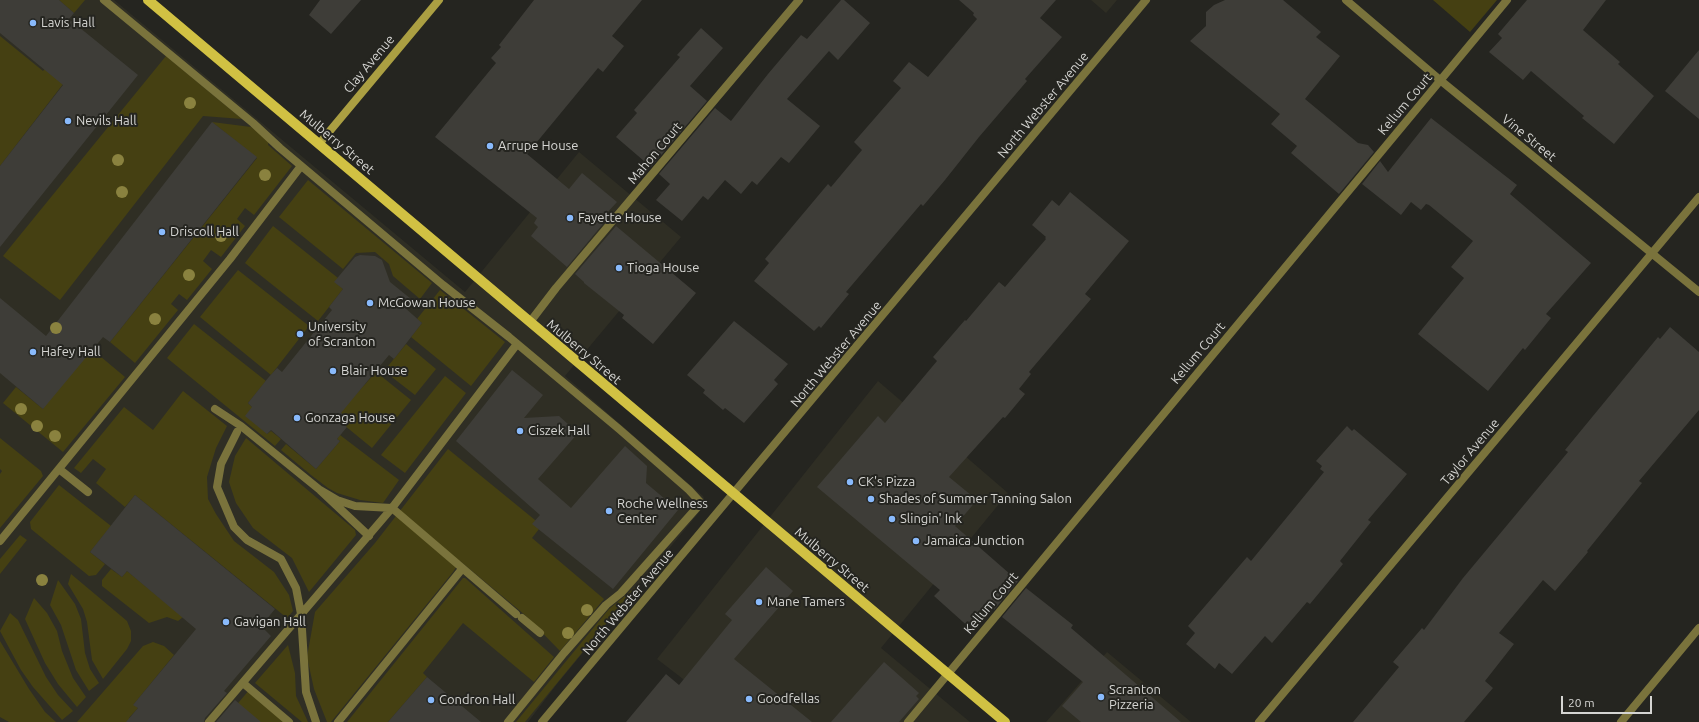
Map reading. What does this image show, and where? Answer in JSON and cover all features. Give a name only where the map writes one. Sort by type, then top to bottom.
[{"type":"main road","name":"Mulberry Street","points":[[148,0],[1004,722]]},
{"type":"main road","name":"Clay Avenue","points":[[319,144],[439,0]]},
{"type":"street","points":[[104,0],[253,123],[301,166],[443,285],[619,429],[689,490],[701,503],[621,593],[606,605],[573,642],[508,722]]},
{"type":"street","name":"Mahon Court","points":[[530,322],[556,288],[799,0]]},
{"type":"street","name":"North Webster Avenue","points":[[542,722],[1146,0]]},
{"type":"street","name":"Vine Street","points":[[1346,0],[1440,80],[1699,292]]},
{"type":"street","name":"Kellum Court","points":[[908,722],[1507,0]]},
{"type":"street","points":[[0,541],[226,264],[301,166]]},
{"type":"street","name":"Taylor Avenue","points":[[1259,722],[1699,197]]},
{"type":"street","points":[[209,722],[392,508],[517,344]]},
{"type":"street","points":[[215,409],[242,426],[320,490],[368,536]]},
{"type":"street","points":[[237,432],[221,464],[217,487],[234,527],[247,540],[281,560],[296,588],[301,614],[306,692],[316,722]]},
{"type":"street","points":[[59,469],[88,492]]},
{"type":"street","points":[[320,490],[337,500],[354,506],[392,508],[462,569],[540,633]]},
{"type":"street","points":[[338,722],[462,569]]},
{"type":"street","points":[[1621,722],[1699,628]]},
{"type":"street","points":[[243,683],[289,722]]},
{"type":"shaded area","name":"University of Scranton","points":[[0,0],[114,0],[465,292],[579,152],[681,237],[565,376],[703,496],[706,504],[557,684],[528,722],[0,722]]},
{"type":"shaded area","points":[[59,0],[85,0],[74,13]]},
{"type":"shaded area","points":[[1091,0],[1117,0],[1106,13]]},
{"type":"shaded area","points":[[1433,0],[1497,0],[1470,32]]},
{"type":"shaded area","points":[[76,31],[93,45],[0,166],[0,36],[43,71]]},
{"type":"shaded area","points":[[166,56],[242,119],[203,116],[60,300],[3,256]]},
{"type":"shaded area","points":[[212,122],[251,127],[269,140],[268,145],[292,166],[254,215],[245,208],[237,219],[245,226],[221,257],[211,250],[203,261],[212,269],[187,300],[179,294],[171,304],[178,310],[135,363],[110,342],[257,158]]},
{"type":"shaded area","points":[[308,180],[432,283],[420,299],[393,276],[389,264],[375,252],[356,253],[343,269],[279,217]]},
{"type":"shaded area","points":[[273,226],[338,278],[335,282],[343,289],[318,321],[245,263]]},
{"type":"shaded area","points":[[238,270],[309,326],[271,375],[200,317]]},
{"type":"shaded area","points":[[440,290],[505,342],[471,386],[411,337],[422,323],[417,319]]},
{"type":"shaded area","points":[[194,324],[266,381],[248,403],[252,407],[267,434],[271,431],[281,439],[275,446],[167,358]]},
{"type":"shaded area","points":[[64,326],[125,377],[63,452],[3,403],[16,387],[43,409]]},
{"type":"shaded area","points":[[406,344],[436,369],[415,395],[384,371]]},
{"type":"shaded area","points":[[376,372],[411,400],[372,448],[344,425],[348,419],[340,412]]},
{"type":"shaded area","points":[[445,376],[466,393],[405,473],[381,455]]},
{"type":"shaded area","points":[[878,381],[1008,493],[881,648],[970,722],[739,722],[657,659]]},
{"type":"shaded area","points":[[183,391],[227,426],[216,448],[207,477],[208,499],[234,541],[274,572],[289,595],[293,611],[287,618],[135,495],[125,507],[96,483],[106,469],[93,459],[81,473],[74,468],[124,407],[153,430]]},
{"type":"shaded area","points":[[340,435],[399,480],[383,503],[360,500],[337,493],[311,475],[281,450],[286,444],[316,469],[340,441],[337,439]]},
{"type":"shaded area","points":[[0,438],[41,471],[43,476],[0,528],[0,474],[2,471],[0,469]]},
{"type":"shaded area","points":[[246,438],[355,530],[356,535],[309,592],[292,558],[253,528],[236,503],[229,482],[235,456]]},
{"type":"shaded area","points":[[448,449],[535,520],[539,529],[532,538],[604,599],[560,651],[525,615],[460,561],[453,572],[331,722],[327,722],[314,689],[307,657],[315,612],[375,543]]},
{"type":"shaded area","points":[[59,485],[111,526],[90,552],[105,564],[96,575],[89,576],[31,529],[30,522]]},
{"type":"shaded area","points":[[20,535],[27,540],[0,574],[0,559]]},
{"type":"shaded area","points":[[111,569],[122,577],[127,571],[183,617],[178,621],[167,617],[149,623],[102,586],[102,580]]},
{"type":"shaded area","points":[[71,574],[127,621],[131,631],[131,641],[127,649],[103,679],[92,660],[87,622],[83,609],[68,584]]},
{"type":"shaded area","points":[[463,578],[465,578],[554,657],[534,682],[463,623],[423,673],[427,677],[388,722],[347,722]]},
{"type":"shaded area","points":[[58,580],[75,604],[81,619],[85,653],[90,669],[99,683],[89,691],[76,670],[61,625],[50,605]]},
{"type":"shaded area","points":[[637,586],[525,722],[516,722],[609,609]]},
{"type":"shaded area","points":[[34,598],[47,613],[57,631],[62,651],[73,678],[86,697],[77,707],[58,684],[45,663],[25,619]]},
{"type":"shaded area","points":[[10,613],[18,620],[46,677],[58,695],[73,711],[62,720],[33,687],[21,670],[0,631]]},
{"type":"shaded area","points":[[0,641],[29,689],[45,712],[56,722],[9,722],[0,717]]},
{"type":"shaded area","points":[[153,642],[164,646],[174,655],[134,704],[138,708],[129,718],[132,722],[77,722],[143,646]]},
{"type":"shaded area","points":[[288,645],[295,673],[296,696],[308,722],[302,722],[255,683]]},
{"type":"shaded area","points":[[1107,652],[1191,722],[1046,722]]},
{"type":"shaded area","points":[[250,689],[289,722],[222,722]]},
{"type":"building","name":"Nevils Hall","points":[[0,0],[59,0],[74,13],[69,19],[138,75],[0,247],[0,166],[63,85],[0,33]]},
{"type":"building","points":[[320,0],[361,0],[331,34],[309,15]]},
{"type":"building","points":[[534,0],[642,0],[612,36],[624,46],[603,72],[598,68],[527,154],[569,189],[582,173],[617,202],[604,216],[607,219],[567,267],[531,236],[538,227],[534,223],[537,218],[435,137],[496,63],[491,58],[501,47],[499,45]]},
{"type":"building","points":[[841,0],[844,0],[870,23],[838,60],[829,51],[787,99],[820,126],[789,163],[781,157],[757,185],[752,181],[741,194],[725,180],[708,200],[703,196],[682,221],[656,200],[670,184],[659,174],[715,108],[731,121],[801,35],[807,39]]},
{"type":"building","points":[[959,0],[1056,0],[1040,18],[1062,37],[1025,79],[1027,81],[923,206],[921,204],[846,292],[849,294],[821,328],[819,326],[814,331],[754,281],[769,263],[765,259],[828,184],[831,187],[862,150],[854,142],[901,88],[893,81],[909,62],[928,77],[977,19],[973,15],[974,13]]},
{"type":"building","points":[[1225,0],[1283,0],[1321,32],[1316,37],[1340,56],[1305,99],[1358,143],[1368,145],[1374,152],[1339,194],[1291,153],[1297,146],[1271,124],[1280,114],[1190,41],[1206,26],[1206,12],[1214,5]]},
{"type":"building","points":[[1527,0],[1606,0],[1583,30],[1620,62],[1618,64],[1654,96],[1614,144],[1582,118],[1584,116],[1531,71],[1523,80],[1489,52],[1502,38],[1498,34]]},
{"type":"building","points":[[701,28],[723,48],[690,86],[707,101],[651,167],[616,137],[637,113],[634,110],[680,57],[677,55]]},
{"type":"building","points":[[1699,50],[1699,119],[1665,91]]},
{"type":"building","points":[[1431,118],[1517,185],[1510,194],[1591,263],[1546,314],[1551,318],[1525,350],[1523,348],[1488,391],[1418,334],[1464,278],[1451,267],[1473,241],[1429,205],[1426,204],[1421,210],[1411,202],[1401,215],[1362,184],[1380,161],[1388,172]]},
{"type":"building","name":"Driscoll Hall","points":[[212,122],[257,157],[110,342],[103,337],[43,409],[0,373],[0,298],[46,336]]},
{"type":"building","points":[[1070,192],[1129,241],[1085,294],[1091,299],[1029,372],[1031,374],[1019,389],[1025,394],[1005,418],[1003,417],[949,477],[977,500],[955,526],[1018,581],[994,610],[992,609],[972,630],[934,596],[940,590],[817,487],[878,416],[885,423],[937,361],[933,357],[999,282],[1005,287],[1046,239],[1046,237],[1032,225],[1052,200],[1059,206]]},
{"type":"building","points":[[616,226],[696,293],[653,344],[622,318],[624,315],[575,274]]},
{"type":"building","points":[[360,255],[375,256],[382,260],[390,282],[411,299],[404,307],[422,323],[394,359],[389,355],[341,413],[348,419],[344,425],[347,427],[337,439],[340,441],[316,469],[271,430],[267,434],[245,416],[252,407],[248,403],[268,378],[277,368],[282,372],[332,310],[329,307],[343,289],[334,282],[355,257]]},
{"type":"building","points":[[734,321],[788,364],[774,380],[778,384],[744,423],[725,408],[723,410],[703,393],[705,390],[687,375]]},
{"type":"building","points":[[1670,327],[1699,352],[1699,410],[1639,481],[1642,483],[1587,551],[1588,552],[1555,591],[1543,580],[1499,633],[1514,644],[1485,681],[1493,688],[1464,722],[1353,722],[1399,667],[1393,662],[1422,628],[1424,630],[1463,578],[1568,452],[1565,450],[1658,337],[1660,339]]},
{"type":"building","points":[[512,370],[543,395],[524,418],[559,416],[578,433],[538,479],[571,508],[625,446],[647,466],[646,483],[678,510],[613,589],[532,524],[540,515],[456,441]]},
{"type":"building","points":[[1347,426],[1352,431],[1354,429],[1407,474],[1368,520],[1371,522],[1340,561],[1343,564],[1310,604],[1307,602],[1272,643],[1265,636],[1232,674],[1219,663],[1215,669],[1186,644],[1195,633],[1188,626],[1247,557],[1251,561],[1324,472],[1320,469],[1322,466],[1316,461]]},
{"type":"building","name":"Gavigan Hall","points":[[135,495],[275,609],[261,626],[271,636],[224,691],[227,693],[205,718],[204,722],[126,722],[138,708],[133,705],[196,629],[127,571],[122,577],[90,552]]},
{"type":"building","points":[[766,567],[793,591],[734,659],[812,722],[626,722],[666,674],[679,685],[732,620],[725,614]]},
{"type":"building","points":[[1026,588],[1073,625],[1071,628],[1181,722],[1081,722],[1062,706],[1083,682],[1002,617]]},
{"type":"building","points":[[884,662],[919,693],[916,696],[919,699],[899,722],[831,722]]},
{"type":"building","name":"Condron Hall","points":[[427,677],[481,722],[388,722]]},
{"type":"building","points":[[235,700],[261,722],[216,722]]},
{"type":"place","name":"Lavis Hall","points":[[33,23]]},
{"type":"place","name":"Nevils Hall","points":[[68,121]]},
{"type":"place","name":"Arrupe House","points":[[490,146]]},
{"type":"place","name":"Fayette House","points":[[570,218]]},
{"type":"place","name":"Driscoll Hall","points":[[162,232]]},
{"type":"place","name":"Tioga House","points":[[619,268]]},
{"type":"place","name":"McGowan House","points":[[370,303]]},
{"type":"place","name":"University of Scranton","points":[[300,334]]},
{"type":"place","name":"Hafey Hall","points":[[33,352]]},
{"type":"place","name":"Blair House","points":[[333,371]]},
{"type":"place","name":"Gonzaga House","points":[[297,418]]},
{"type":"place","name":"Ciszek Hall","points":[[520,431]]},
{"type":"place","name":"CK's Pizza","points":[[850,482]]},
{"type":"place","name":"Shades of Summer Tanning Salon","points":[[871,499]]},
{"type":"place","name":"Roche Wellness Center","points":[[609,511]]},
{"type":"place","name":"Slingin' Ink","points":[[892,519]]},
{"type":"place","name":"Jamaica Junction","points":[[916,541]]},
{"type":"place","name":"Mane Tamers","points":[[759,602]]},
{"type":"place","name":"Gavigan Hall","points":[[226,622]]},
{"type":"place","name":"Scranton Pizzeria","points":[[1101,697]]},
{"type":"place","name":"Goodfellas","points":[[749,699]]},
{"type":"place","name":"Condron Hall","points":[[431,700]]}]
